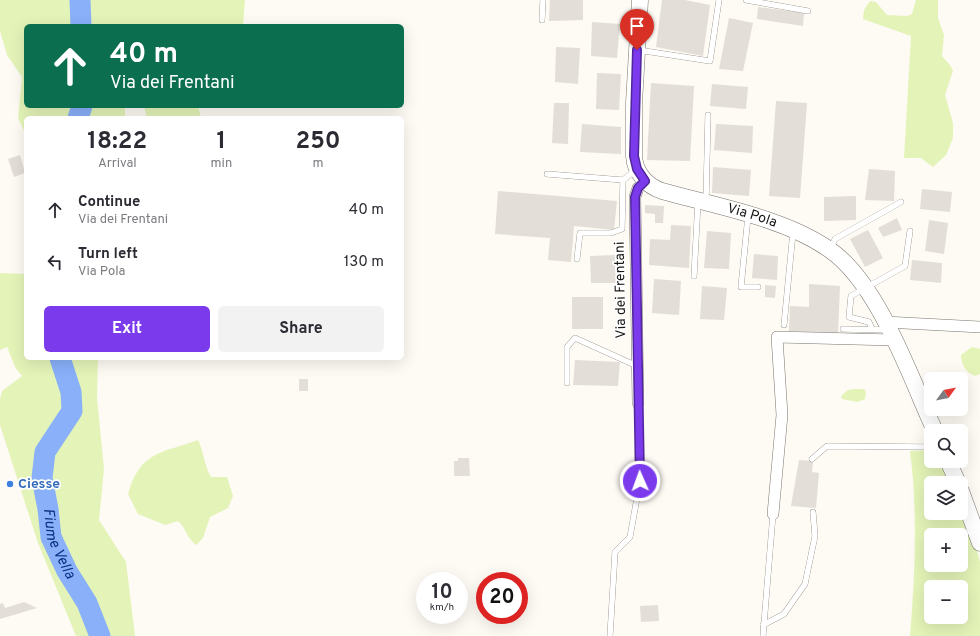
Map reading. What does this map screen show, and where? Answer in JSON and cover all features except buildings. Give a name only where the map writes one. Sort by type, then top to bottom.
[{"type":"street","points":[[640,0],[634,161],[641,175]]},
{"type":"street","name":"Via Pola","points":[[641,175],[657,190],[748,215],[793,230],[830,249],[845,263],[865,288],[931,424]]},
{"type":"street","name":"Via dei Frentani","points":[[638,403],[635,197],[641,175]]},
{"type":"street","points":[[773,514],[782,415],[777,337],[885,330],[980,327]]},
{"type":"street","points":[[968,510],[980,543]]},
{"type":"lane","points":[[542,20],[543,0]]},
{"type":"lane","points":[[637,50],[710,61],[719,0]]},
{"type":"lane","points":[[746,0],[808,10]]},
{"type":"lane","points":[[694,276],[702,202],[708,115]]},
{"type":"lane","points":[[547,174],[623,180],[641,175]]},
{"type":"lane","points":[[577,259],[580,233],[611,233],[622,229],[623,180]]},
{"type":"lane","points":[[830,249],[835,239],[901,202]]},
{"type":"lane","points":[[748,215],[741,287],[758,288]]},
{"type":"lane","points":[[784,325],[793,230]]},
{"type":"lane","points":[[885,330],[869,322],[849,317],[851,296],[905,266],[910,230]]},
{"type":"lane","points":[[843,329],[885,330]]},
{"type":"lane","points":[[567,383],[567,347],[575,338],[637,366]]},
{"type":"lane","points":[[610,636],[615,552],[630,537],[640,481],[638,403]]},
{"type":"lane","points":[[812,459],[827,446],[924,447]]},
{"type":"lane","points":[[764,625],[784,614],[805,584],[815,536],[813,512]]},
{"type":"lane","points":[[763,636],[773,514]]},
{"type":"green space","points":[[0,0],[245,0],[243,24],[24,24],[24,108],[125,108],[125,116],[24,116],[24,131],[18,118],[22,77],[7,55],[0,31]]},
{"type":"green space","points":[[916,0],[938,0],[938,18],[944,35],[942,56],[953,71],[945,95],[953,123],[953,138],[946,155],[933,167],[921,158],[904,158],[911,36],[863,19],[864,10],[870,1],[876,2],[887,15],[907,16],[912,14]]},
{"type":"green space","points":[[144,108],[198,108],[200,116],[146,116]]},
{"type":"green space","points":[[0,273],[24,274],[24,360],[98,360],[97,398],[104,469],[99,520],[126,562],[135,636],[76,636],[38,543],[0,425],[0,399],[2,391],[22,376],[15,367],[7,347],[0,350]]},
{"type":"green space","points":[[972,347],[980,349],[980,374],[975,376],[972,375],[963,365],[961,358],[961,355]]},
{"type":"green space","points":[[864,389],[866,392],[865,399],[857,402],[842,399],[841,396],[848,390]]},
{"type":"green space","points":[[198,440],[211,477],[227,477],[233,496],[228,508],[210,517],[203,538],[196,545],[178,521],[165,525],[138,514],[128,494],[139,469],[146,461],[163,451]]},
{"type":"green space","points":[[924,450],[924,468],[947,468],[951,476],[924,476],[924,520],[964,520],[974,540],[980,562],[980,636],[910,636],[915,544],[913,474],[910,451]]},
{"type":"waterway","name":"Fiume Vella","points":[[80,0],[81,24]]},
{"type":"waterway","name":"Fiume Vella","points":[[79,116],[81,108]]},
{"type":"waterway","name":"Fiume Vella","points":[[61,360],[71,392],[72,411],[45,452],[42,478],[48,509],[51,537],[67,571],[87,603],[100,636]]},
{"type":"place","name":"Ciesse","points":[[10,484]]},
{"type":"route","points":[[637,50],[634,103],[634,161],[637,169],[645,181],[638,188],[635,197],[640,481]]}]
